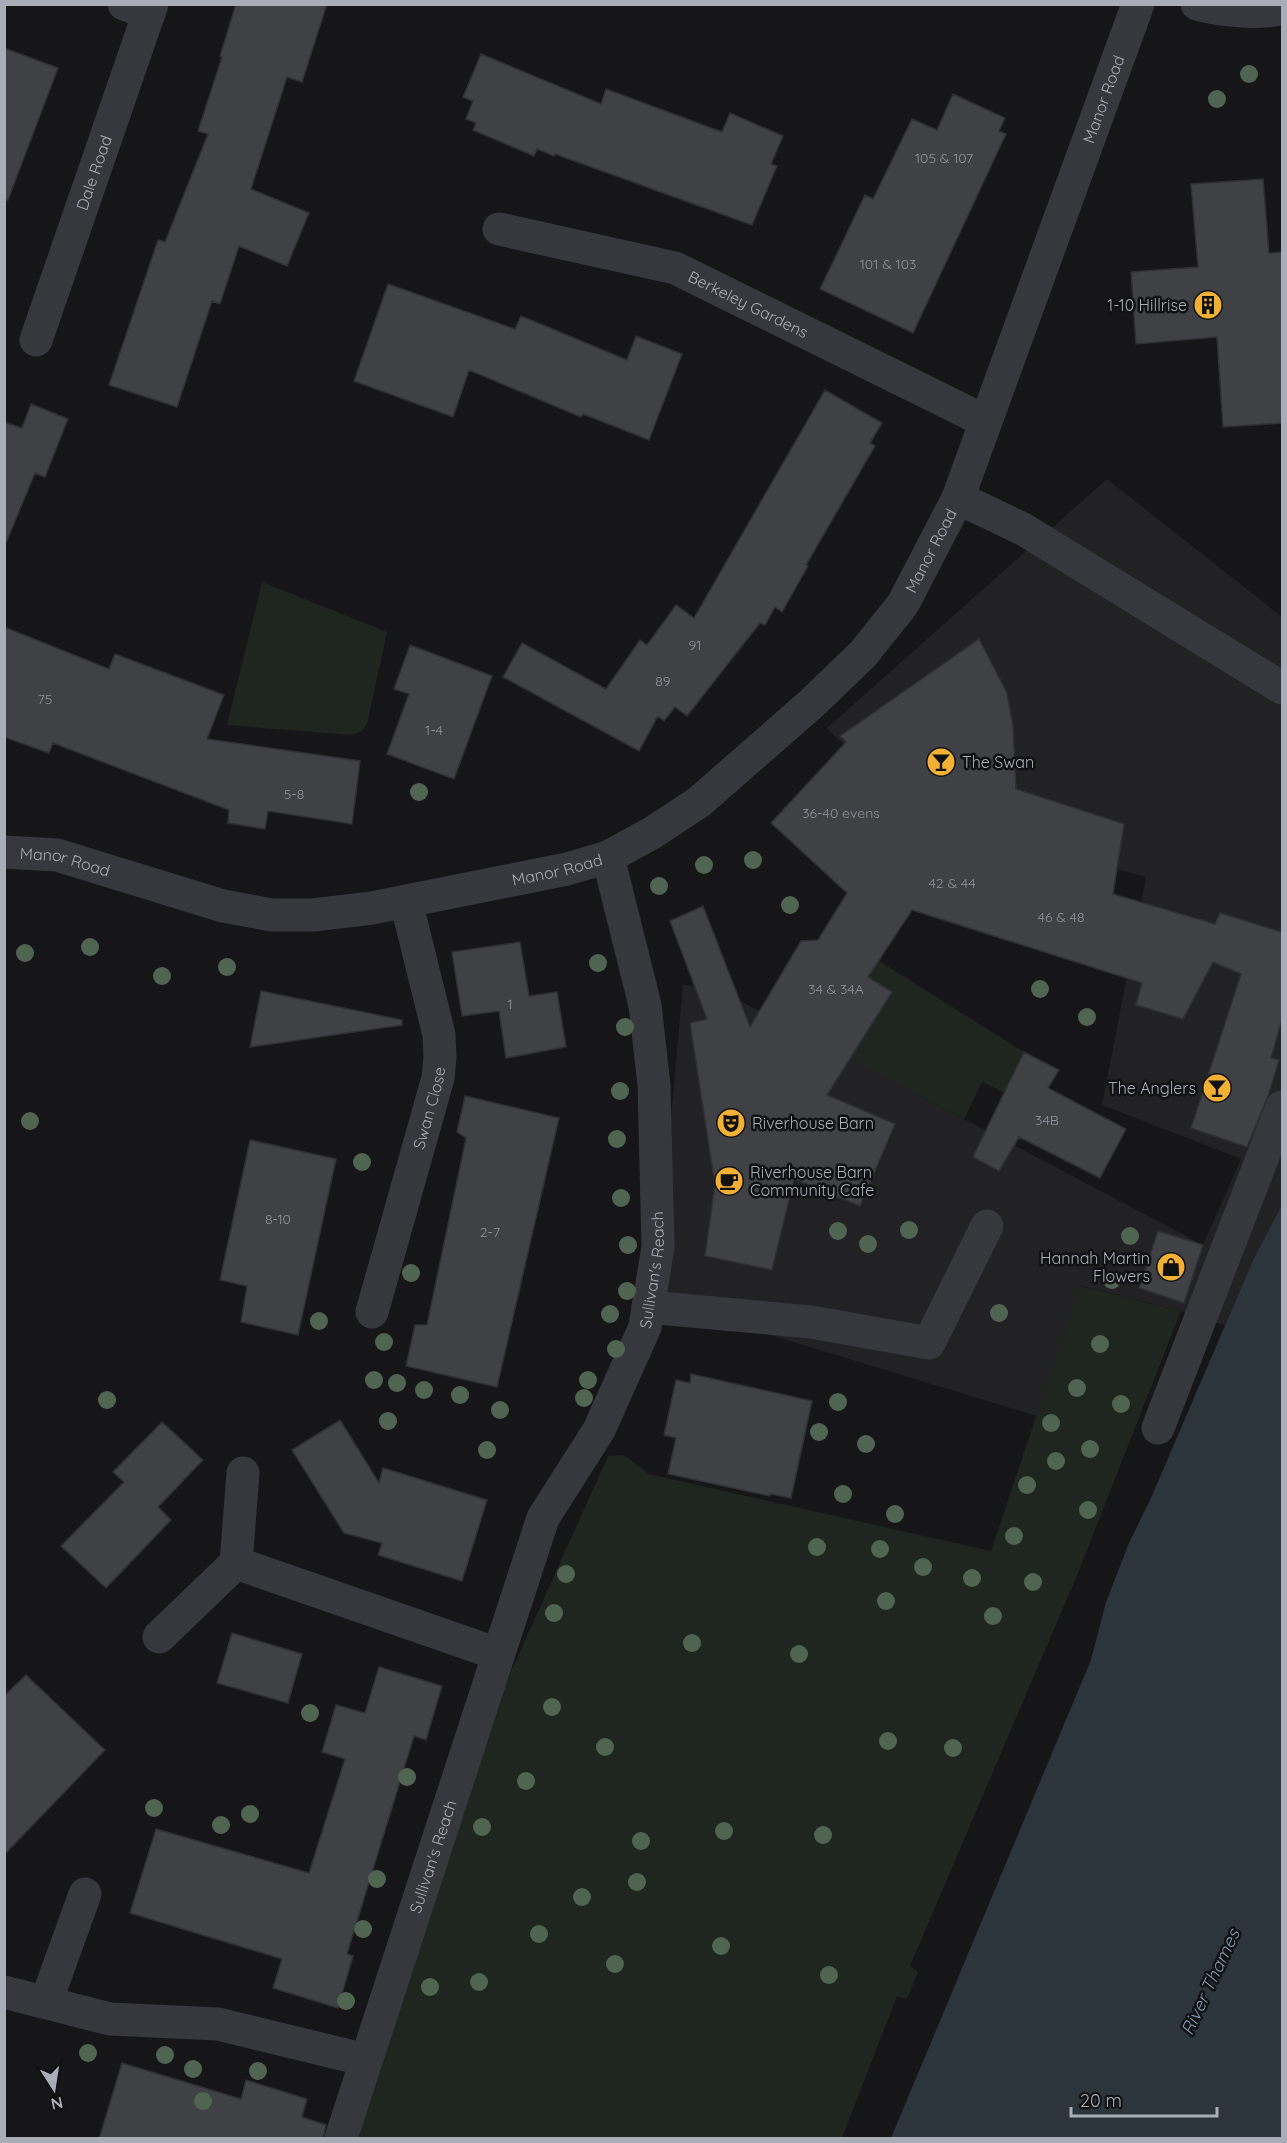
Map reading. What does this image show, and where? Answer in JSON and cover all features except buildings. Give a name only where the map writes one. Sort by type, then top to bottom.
[{"type":"street","name":"Manor Road","points":[[4,852],[57,855],[223,906],[272,915],[313,915],[372,908],[567,869],[608,857],[652,833],[699,802],[811,705],[863,654],[903,604],[958,498],[1138,4]]},
{"type":"street","points":[[1197,4],[1238,10],[1275,11],[1282,8]]},
{"type":"street","name":"Dale Road","points":[[36,340],[141,8]]},
{"type":"street","name":"Berkeley Gardens","points":[[499,229],[675,268],[985,420]]},
{"type":"street","name":"Manor Road","points":[[958,498],[1023,529],[1282,688]]},
{"type":"street","name":"Sullivan's Reach","points":[[341,2139],[543,1518],[599,1430],[645,1327],[658,1246],[654,1085],[645,1005],[608,857]]},
{"type":"street","name":"Swan Close","points":[[372,1312],[440,1064],[439,1035],[406,901]]},
{"type":"street","points":[[1158,1428],[1282,1107]]},
{"type":"street","points":[[648,1307],[811,1322],[929,1343],[987,1226]]},
{"type":"street","points":[[159,1638],[236,1563],[243,1473]]},
{"type":"street","points":[[236,1563],[498,1654]]},
{"type":"street","points":[[46,2002],[85,1894]]},
{"type":"street","points":[[4,1992],[111,2019],[218,2024],[366,2060]]},
{"type":"shaded area","points":[[1107,479],[1282,617],[1282,1205],[1254,1258],[1225,1325],[1174,1309],[1081,1286],[1037,1416],[655,1300],[683,984],[731,996],[1203,1245],[1241,1159],[1102,1105],[1146,877],[915,816],[827,728]]},
{"type":"shaded area","points":[[262,582],[387,632],[367,724],[362,731],[351,735],[227,725]]},
{"type":"shaded area","points":[[879,961],[1024,1052],[1005,1093],[982,1082],[964,1119],[849,1059],[868,977]]},
{"type":"shaded area","points":[[1080,1286],[1181,1311],[1078,1573],[910,1966],[918,1972],[907,1999],[897,1996],[842,2138],[355,2138],[509,1676],[608,1456],[624,1455],[649,1474],[991,1551]]},
{"type":"water","name":"River Thames","points":[[1282,1205],[1282,2138],[891,2138],[1091,1660],[1106,1602],[1129,1543],[1151,1498],[1254,1258]]},
{"type":"place","name":"1-10 Hillrise","points":[[1208,305]]},
{"type":"place","name":"The Swan","points":[[941,762]]},
{"type":"place","name":"The Anglers","points":[[1217,1088]]},
{"type":"place","name":"Riverhouse Barn","points":[[731,1123]]},
{"type":"place","name":"Riverhouse Barn Community Cafe","points":[[729,1181]]},
{"type":"place","name":"Hannah Martin Flowers","points":[[1171,1267]]}]
